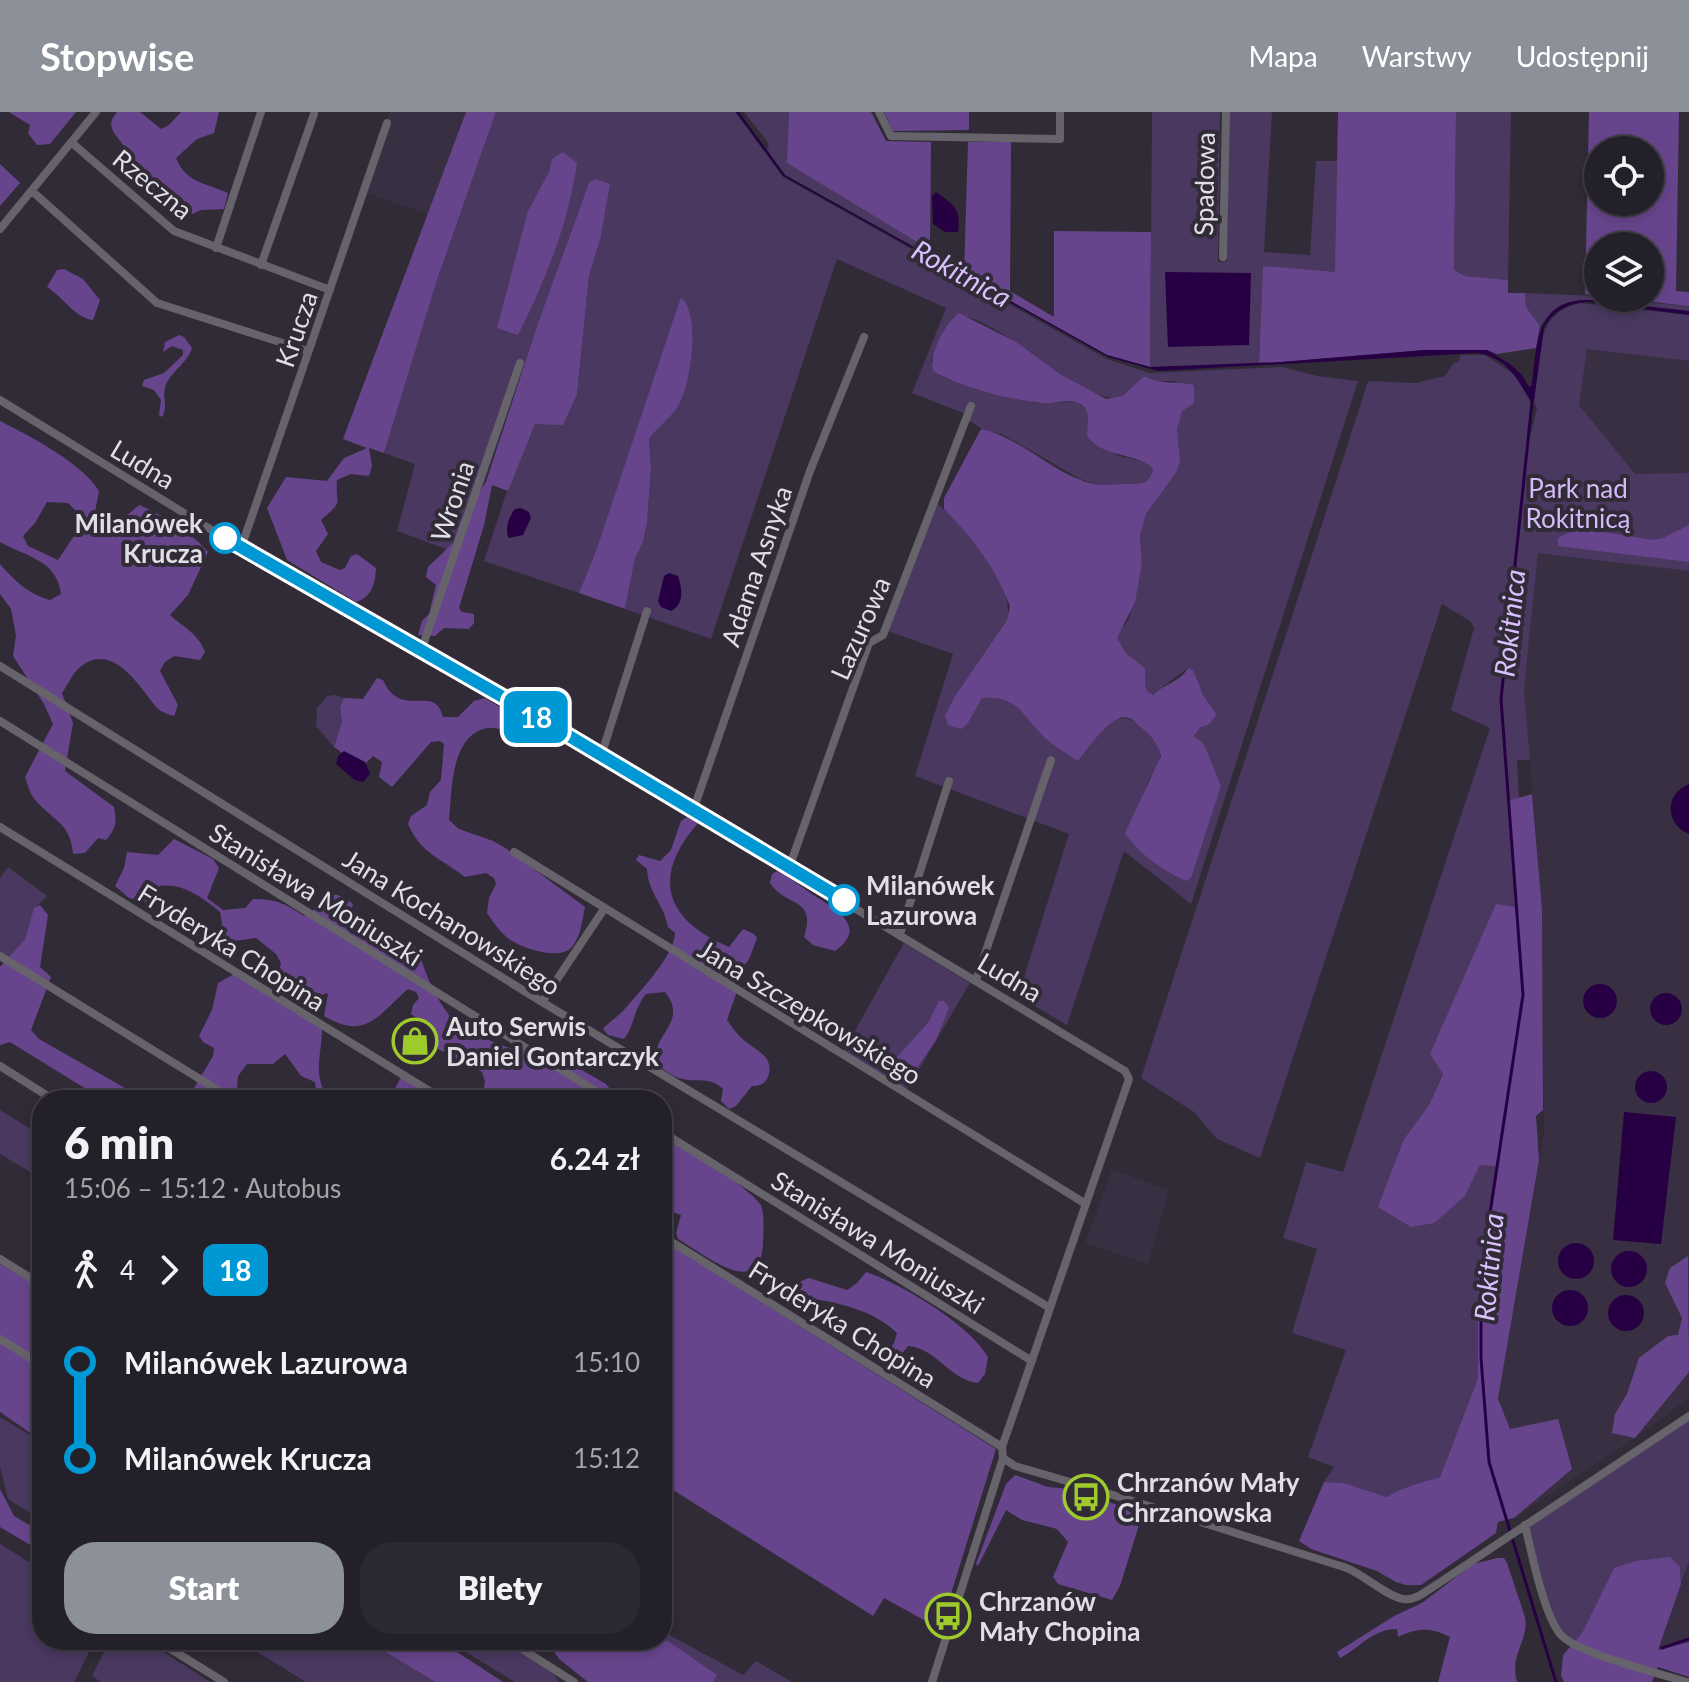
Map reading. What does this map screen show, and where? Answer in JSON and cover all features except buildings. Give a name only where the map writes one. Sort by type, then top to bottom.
[{"type":"street","points":[[0,229],[96,112]]},
{"type":"street","points":[[216,248],[261,112]]},
{"type":"street","points":[[879,112],[891,136],[1060,139],[1060,112]]},
{"type":"street","name":"Spadowa","points":[[1223,257],[1226,112]]},
{"type":"street","points":[[261,265],[314,114]]},
{"type":"street","name":"Krucza","points":[[241,548],[387,123]]},
{"type":"street","name":"Rzeczna","points":[[71,142],[174,231],[330,290]]},
{"type":"street","points":[[32,191],[157,303],[308,351]]},
{"type":"street","name":"Adama Asnyka","points":[[693,811],[810,471],[864,337]]},
{"type":"street","name":"Wronia","points":[[421,651],[520,363]]},
{"type":"street","name":"Ludna","points":[[0,400],[241,548],[601,756],[1125,1071],[1129,1079],[1086,1204]]},
{"type":"street","name":"Lazurowa","points":[[789,868],[869,643],[883,635],[971,406]]},
{"type":"street","points":[[601,756],[647,611]]},
{"type":"street","name":"Jana Kochanowskiego","points":[[0,666],[542,1002],[1050,1308]]},
{"type":"street","name":"Stanisława Moniuszki","points":[[0,721],[594,1090]]},
{"type":"street","points":[[976,980],[1051,760]]},
{"type":"street","points":[[900,934],[949,781]]},
{"type":"street","name":"Fryderyka Chopina","points":[[0,827],[428,1090]]},
{"type":"street","name":"Jana Szczepkowskiego","points":[[514,852],[1086,1204]]},
{"type":"street","points":[[542,1002],[604,909]]},
{"type":"street","points":[[0,956],[218,1090]]},
{"type":"street","points":[[0,1066],[38,1090]]},
{"type":"street","name":"Stanisława Moniuszki","points":[[672,1138],[1032,1361]]},
{"type":"street","points":[[932,1682],[1003,1458],[1002,1447],[1086,1204]]},
{"type":"street","name":"Fryderyka Chopina","points":[[672,1242],[1002,1447]]},
{"type":"street","points":[[0,1259],[32,1279]]},
{"type":"street","points":[[0,1339],[32,1359]]},
{"type":"street","points":[[1003,1458],[1015,1466],[1351,1570],[1398,1598],[1408,1600],[1417,1597],[1689,1416]]},
{"type":"street","points":[[1520,1528],[1550,1620],[1562,1637],[1583,1648],[1687,1682]]},
{"type":"street","points":[[172,1650],[224,1682]]},
{"type":"street","points":[[524,1650],[574,1682]]},
{"type":"shaded area","points":[[9,112],[76,112],[50,144],[37,145],[28,133],[30,125]]},
{"type":"shaded area","points":[[117,112],[140,112],[161,129],[181,112],[219,112],[214,133],[197,139],[176,158],[185,173],[228,193],[224,209],[201,210],[192,214],[182,198],[169,189],[152,192],[115,162],[126,150],[111,123]]},
{"type":"shaded area","points":[[390,112],[466,112],[428,214],[364,192]]},
{"type":"shaded area","points":[[466,112],[496,112],[437,280],[384,453],[369,448],[372,466],[369,476],[351,474],[337,480],[336,505],[321,520],[328,534],[316,551],[321,562],[340,570],[345,568],[351,556],[357,554],[376,568],[372,589],[366,597],[356,602],[287,560],[267,508],[286,477],[327,481],[344,458],[367,448],[343,439]]},
{"type":"shaded area","points":[[736,112],[785,175],[1107,355],[1150,367],[1281,362],[1425,350],[1487,350],[1510,364],[1529,387],[1532,385],[1538,340],[1549,315],[1572,301],[1584,300],[1584,303],[1563,308],[1552,316],[1544,328],[1532,403],[1504,365],[1477,353],[1158,371],[1108,357],[783,176]]},
{"type":"shaded area","points":[[789,112],[871,112],[886,141],[931,142],[930,250],[787,163]]},
{"type":"shaded area","points":[[884,112],[969,112],[969,130],[893,131]]},
{"type":"shaded area","points":[[1338,112],[1456,112],[1454,270],[1465,276],[1508,280],[1508,293],[1525,293],[1526,307],[1540,326],[1536,348],[1497,354],[1487,350],[1425,350],[1259,364],[1263,266],[1335,272]]},
{"type":"shaded area","points":[[1589,112],[1679,112],[1676,291],[1689,292],[1689,306],[1664,303],[1664,232],[1586,232],[1587,216],[1664,216],[1664,136],[1588,136]]},
{"type":"shaded area","points":[[968,142],[1011,142],[1010,291],[1054,317],[1054,231],[1151,232],[1150,367],[1107,355],[964,275]]},
{"type":"shaded area","points":[[563,152],[577,163],[568,208],[547,272],[518,335],[497,328],[528,211],[549,172],[552,159]]},
{"type":"shaded area","points":[[0,164],[20,183],[0,206]]},
{"type":"shaded area","points":[[596,179],[610,184],[600,240],[589,276],[577,394],[563,425],[535,424],[508,491],[492,485],[484,525],[459,608],[462,612],[474,614],[474,623],[469,629],[444,628],[435,636],[418,635],[422,621],[429,614],[436,585],[426,577],[428,567],[453,543],[461,520],[486,482],[537,326],[589,182]]},
{"type":"shaded area","points":[[936,192],[955,208],[958,232],[945,232],[933,224],[932,196]]},
{"type":"shaded area","points":[[64,269],[83,279],[100,300],[93,320],[75,311],[47,287],[57,270]]},
{"type":"shaded area","points":[[1165,272],[1251,273],[1249,345],[1168,347]]},
{"type":"shaded area","points":[[681,297],[691,318],[690,367],[678,406],[649,439],[651,470],[647,523],[635,558],[625,609],[579,593]]},
{"type":"shaded area","points":[[1664,308],[1689,311],[1689,315],[1664,312]]},
{"type":"shaded area","points":[[959,313],[1016,342],[1060,374],[1106,399],[1123,396],[1144,376],[1156,381],[1194,385],[1194,403],[1182,411],[1177,429],[1180,462],[1176,473],[1146,514],[1140,536],[1142,563],[1135,602],[1117,638],[1126,653],[1145,668],[1148,692],[1153,695],[1181,677],[1188,668],[1193,670],[1203,695],[1216,714],[1194,736],[1204,744],[1221,786],[1191,878],[1187,881],[1152,861],[1125,833],[1161,756],[1153,739],[1132,719],[1122,717],[1108,725],[1078,761],[1049,741],[1019,709],[1004,700],[982,698],[968,723],[961,729],[948,725],[945,716],[955,696],[1007,620],[1010,606],[982,554],[944,509],[944,498],[981,429],[1011,440],[1066,473],[1094,484],[1140,484],[1150,477],[1153,468],[1094,443],[1087,436],[1087,413],[1079,403],[1041,403],[999,395],[971,388],[933,371],[933,356],[939,339]]},
{"type":"shaded area","points":[[179,335],[192,348],[166,385],[162,417],[159,415],[161,400],[154,390],[142,386],[144,380],[164,373],[183,355],[183,350],[172,346],[163,352],[165,342]]},
{"type":"shaded area","points":[[1587,349],[1689,361],[1689,473],[1635,475],[1579,405]]},
{"type":"shaded area","points":[[0,421],[54,451],[91,481],[99,491],[92,527],[110,530],[139,505],[176,525],[208,552],[188,595],[170,615],[194,635],[205,652],[200,660],[174,656],[165,662],[160,671],[178,705],[174,716],[157,708],[122,668],[100,659],[76,671],[62,693],[73,723],[65,771],[114,807],[115,812],[114,829],[109,836],[106,840],[98,838],[85,853],[73,854],[65,829],[34,799],[25,777],[53,724],[13,656],[16,635],[11,609],[0,594],[0,564],[22,586],[50,600],[61,594],[58,583],[54,574],[39,561],[0,542]],"holes":[[[47,502],[68,503],[77,512],[80,527],[58,560],[28,546],[23,536]]]},
{"type":"shaded area","points":[[515,509],[529,512],[531,518],[523,535],[509,538],[509,519]]},
{"type":"shaded area","points":[[1689,525],[1689,562],[1558,546],[1558,538],[1578,528],[1652,540]]},
{"type":"shaded area","points":[[1538,552],[1689,571],[1689,1398],[1635,1438],[1514,1518],[1491,1441],[1544,1133],[1542,910],[1524,689]]},
{"type":"shaded area","points":[[669,573],[678,576],[681,591],[679,604],[671,611],[661,607],[658,601],[664,576]]},
{"type":"shaded area","points":[[377,678],[383,680],[390,692],[399,698],[433,702],[443,717],[458,717],[474,701],[485,698],[532,727],[526,737],[494,728],[472,735],[464,744],[455,768],[449,820],[459,829],[507,849],[585,907],[579,934],[571,948],[559,953],[542,952],[508,938],[487,913],[489,898],[496,884],[494,878],[486,873],[465,877],[433,855],[413,834],[408,824],[411,816],[427,805],[430,792],[441,780],[444,744],[431,742],[392,787],[379,777],[382,762],[373,756],[366,763],[334,747],[342,722],[340,707],[344,698],[363,699]]},
{"type":"shaded area","points":[[344,751],[365,762],[370,774],[363,782],[355,780],[336,764],[338,756]]},
{"type":"shaded area","points":[[1689,784],[1689,834],[1675,823],[1671,809],[1675,795]]},
{"type":"shaded area","points":[[1532,794],[1542,910],[1543,1110],[1536,1116],[1539,1160],[1498,1399],[1510,1429],[1558,1419],[1572,1469],[1514,1518],[1498,1522],[1496,1533],[1421,1585],[1406,1585],[1377,1571],[1311,1549],[1299,1541],[1324,1482],[1344,1483],[1387,1497],[1406,1487],[1440,1477],[1478,1378],[1478,1276],[1497,1166],[1480,1165],[1465,1196],[1434,1223],[1411,1227],[1378,1207],[1404,1139],[1429,1105],[1443,1074],[1430,1054],[1496,904],[1515,907],[1507,801]]},
{"type":"shaded area","points":[[687,817],[698,823],[683,842],[670,878],[678,909],[707,936],[729,947],[743,929],[757,938],[749,959],[736,977],[736,994],[727,1020],[740,1036],[764,1055],[770,1070],[765,1081],[752,1086],[736,1106],[729,1109],[721,1101],[723,1089],[718,1085],[680,1078],[658,1066],[658,1046],[673,1013],[672,1003],[665,992],[646,994],[624,1039],[608,1035],[603,1029],[645,985],[673,942],[675,933],[668,927],[650,885],[647,869],[636,860],[639,855],[660,861],[671,850],[681,821]]},
{"type":"shaded area","points":[[174,839],[213,859],[219,868],[207,898],[223,910],[245,908],[253,899],[261,899],[280,903],[304,916],[332,895],[344,898],[353,904],[348,925],[350,933],[385,947],[410,943],[419,950],[436,994],[456,1022],[508,1047],[524,1051],[542,1047],[606,1084],[611,1090],[484,1090],[482,1072],[438,1049],[436,1034],[430,1026],[411,1014],[419,998],[416,992],[408,989],[379,1016],[361,1025],[338,1023],[324,1016],[328,994],[325,993],[314,1005],[293,997],[276,982],[281,963],[276,954],[256,938],[234,941],[218,935],[222,923],[220,912],[200,897],[185,889],[160,886],[147,902],[129,898],[115,886],[124,868],[127,852],[158,855]]},
{"type":"shaded area","points":[[777,871],[843,917],[849,933],[835,951],[813,945],[804,937],[807,915],[798,904],[770,883],[772,874]]},
{"type":"shaded area","points":[[40,905],[48,915],[40,967],[51,977],[31,1030],[39,1039],[128,1090],[88,1090],[10,1042],[0,1045],[0,967],[25,939],[34,908]]},
{"type":"shaded area","points":[[234,974],[322,1028],[319,1074],[324,1090],[316,1090],[315,1082],[301,1076],[285,1054],[273,1064],[247,1064],[238,1076],[237,1087],[240,1090],[193,1090],[213,1056],[214,1048],[199,1036],[212,1010],[218,983]]},
{"type":"shaded area","points":[[1600,984],[1612,989],[1617,1001],[1612,1013],[1600,1018],[1588,1013],[1583,1001],[1588,989]]},
{"type":"shaded area","points":[[1666,993],[1678,997],[1682,1009],[1678,1021],[1666,1025],[1654,1021],[1650,1009],[1654,997]]},
{"type":"shaded area","points":[[939,1001],[944,1001],[949,1008],[936,1040],[908,1081],[901,1079],[893,1071],[896,1058],[928,1023]]},
{"type":"shaded area","points":[[1651,1071],[1662,1076],[1667,1087],[1662,1098],[1651,1103],[1640,1098],[1635,1087],[1640,1076]]},
{"type":"shaded area","points":[[401,1077],[422,1090],[394,1090]]},
{"type":"shaded area","points":[[1624,1112],[1676,1117],[1661,1244],[1613,1240]]},
{"type":"shaded area","points":[[672,1144],[729,1177],[761,1205],[763,1243],[760,1260],[753,1269],[742,1272],[716,1262],[678,1239],[676,1233],[681,1215],[672,1212]]},
{"type":"shaded area","points":[[1112,1170],[1169,1190],[1148,1264],[1085,1243]]},
{"type":"shaded area","points":[[1576,1243],[1589,1248],[1594,1261],[1589,1274],[1576,1279],[1563,1274],[1558,1261],[1563,1248]]},
{"type":"shaded area","points":[[672,1246],[996,1449],[940,1629],[884,1598],[873,1616],[672,1489]]},
{"type":"shaded area","points":[[1629,1251],[1642,1256],[1647,1269],[1642,1282],[1629,1287],[1616,1282],[1611,1269],[1616,1256]]},
{"type":"shaded area","points":[[1688,1256],[1689,1372],[1635,1438],[1612,1433],[1615,1414],[1627,1394],[1639,1358],[1668,1336],[1678,1335],[1682,1318],[1665,1283],[1670,1268]]},
{"type":"shaded area","points":[[0,1264],[32,1283],[32,1434],[0,1412]]},
{"type":"shaded area","points":[[866,1272],[916,1296],[966,1332],[988,1357],[985,1374],[978,1383],[959,1376],[927,1352],[908,1346],[893,1365],[886,1365],[883,1358],[897,1333],[879,1319],[847,1306],[813,1299],[800,1307],[790,1305],[787,1298],[796,1285],[809,1278],[847,1290]]},
{"type":"shaded area","points":[[1570,1290],[1583,1295],[1588,1308],[1583,1321],[1570,1326],[1557,1321],[1552,1308],[1557,1295]]},
{"type":"shaded area","points":[[1626,1295],[1638,1301],[1644,1313],[1638,1325],[1626,1331],[1614,1325],[1608,1313],[1614,1301]]},
{"type":"shaded area","points":[[1015,1475],[1048,1487],[1072,1489],[1120,1506],[1135,1515],[1139,1525],[1120,1586],[1112,1600],[1058,1584],[1053,1577],[1068,1542],[1057,1529],[1022,1520],[1006,1510],[978,1566],[976,1564],[1006,1484]]},
{"type":"shaded area","points":[[0,1489],[14,1516],[32,1526],[32,1546],[0,1527]]},
{"type":"shaded area","points":[[1670,1557],[1680,1567],[1681,1584],[1658,1650],[1689,1642],[1689,1677],[1658,1667],[1652,1682],[1564,1682],[1561,1676],[1563,1655],[1582,1633],[1614,1568],[1636,1561]]},
{"type":"shaded area","points":[[1504,1558],[1507,1563],[1525,1617],[1524,1634],[1515,1663],[1517,1682],[1438,1682],[1450,1637],[1430,1630],[1418,1630],[1398,1637],[1397,1629],[1380,1632],[1340,1658],[1337,1652],[1394,1616],[1422,1603],[1473,1564]]},
{"type":"shaded area","points":[[1689,1562],[1689,1642],[1658,1651],[1681,1584]]},
{"type":"shaded area","points":[[672,1644],[717,1675],[713,1682],[588,1682],[552,1650],[672,1650]]},
{"type":"shaded area","points":[[382,1650],[454,1650],[503,1682],[435,1682]]},
{"type":"green space","points":[[496,112],[735,112],[783,177],[1107,359],[1150,373],[1282,367],[1317,376],[1358,381],[1191,904],[1124,851],[1067,1025],[1018,996],[1069,834],[915,776],[953,654],[885,630],[934,501],[985,554],[996,571],[1008,604],[1007,620],[955,696],[968,723],[982,698],[1005,700],[1019,709],[1049,741],[1078,761],[1108,724],[1117,719],[1136,722],[1153,738],[1160,756],[1145,789],[1131,842],[1181,878],[1190,879],[1221,786],[1204,744],[1194,736],[1201,719],[1201,692],[1188,668],[1152,695],[1145,685],[1145,668],[1126,653],[1117,638],[1129,619],[1142,563],[1140,536],[1146,514],[1176,473],[1177,429],[1181,411],[1187,406],[1176,381],[1154,381],[1144,376],[1122,397],[1108,397],[1070,380],[987,325],[969,317],[953,317],[931,361],[944,377],[977,390],[1037,403],[1077,402],[1085,408],[1089,418],[1087,436],[1119,456],[1146,462],[1153,467],[1152,476],[1136,486],[1098,485],[1080,479],[1002,434],[985,431],[964,420],[966,414],[912,393],[946,308],[837,259],[711,639],[625,609],[635,557],[643,542],[647,523],[651,470],[649,439],[668,419],[682,297],[579,593],[484,561],[506,494],[535,424],[577,394],[589,276],[600,240],[589,182],[460,554],[397,531],[415,464],[384,453],[437,280]]},
{"type":"green space","points":[[744,112],[789,112],[788,163],[930,250],[966,265],[964,275],[785,175],[767,150],[769,144]]},
{"type":"green space","points":[[1152,112],[1220,112],[1218,262],[1227,261],[1229,112],[1272,112],[1264,252],[1310,255],[1316,161],[1337,161],[1336,273],[1263,267],[1259,364],[1150,367]]},
{"type":"green space","points":[[1456,112],[1511,112],[1508,280],[1465,276],[1454,270]]},
{"type":"green space","points":[[1525,293],[1584,295],[1584,300],[1553,312],[1540,326],[1526,307]]},
{"type":"green space","name":"Park nad Rokitnicą","points":[[1580,303],[1584,303],[1584,312],[1689,315],[1689,361],[1587,349],[1579,405],[1635,474],[1689,473],[1689,571],[1538,553],[1524,689],[1530,760],[1517,760],[1519,798],[1507,801],[1515,907],[1496,905],[1443,1073],[1429,1105],[1404,1139],[1465,1196],[1480,1165],[1497,1165],[1478,1276],[1478,1378],[1440,1477],[1406,1487],[1387,1497],[1344,1483],[1324,1482],[1334,1467],[1308,1457],[1346,1350],[1292,1333],[1317,1249],[1283,1238],[1306,1162],[1343,1172],[1490,728],[1451,710],[1474,628],[1470,621],[1442,604],[1260,1158],[1217,1139],[1194,1112],[1141,1078],[1368,381],[1416,383],[1445,376],[1461,355],[1485,355],[1515,375],[1531,403],[1530,438],[1537,408],[1534,402],[1541,342],[1553,318],[1564,309]]},
{"type":"green space","points":[[1664,304],[1689,306],[1689,311],[1664,308]]},
{"type":"green space","points":[[327,696],[344,698],[340,707],[342,722],[334,747],[316,726],[317,708]]},
{"type":"green space","points":[[8,867],[47,896],[34,909],[25,939],[9,957],[0,952],[0,878]]},
{"type":"green space","points":[[904,943],[970,983],[905,1093],[842,1054]]},
{"type":"green space","points":[[0,1110],[32,1130],[32,1173],[0,1154]]},
{"type":"green space","points":[[1689,1416],[1689,1562],[1681,1583],[1680,1567],[1614,1568],[1574,1643],[1550,1620],[1525,1525]]},
{"type":"green space","points":[[0,1417],[32,1436],[32,1514],[8,1499],[0,1467]]},
{"type":"green space","points":[[0,1544],[32,1564],[32,1650],[90,1650],[74,1682],[0,1682]]},
{"type":"green space","points":[[672,1636],[743,1675],[756,1661],[792,1682],[683,1682],[667,1650],[672,1650]]},
{"type":"green space","points":[[105,1650],[160,1650],[210,1682],[101,1682],[92,1676]]},
{"type":"green space","points":[[254,1650],[381,1650],[434,1682],[306,1682]]},
{"type":"green space","points":[[462,1650],[518,1650],[554,1674],[559,1682],[515,1682]]},
{"type":"waterway","name":"Rokitnica","points":[[1532,402],[1501,699],[1523,995],[1481,1273],[1481,1358],[1489,1462],[1556,1682]]},
{"type":"waterway","points":[[1662,1648],[1689,1639]]},
{"type":"bus line","name":"18","points":[[225,538],[522,708],[844,900]]},
{"type":"place","name":"Milanówek Krucza","points":[[225,538]]},
{"type":"place","name":"Milanówek Lazurowa","points":[[844,900]]},
{"type":"place","name":"Auto Serwis Daniel Gontarczyk","points":[[415,1041]]},
{"type":"place","name":"Chrzanów Mały Chrzanowska","points":[[1086,1497]]},
{"type":"place","name":"Chrzanów Mały Chopina","points":[[948,1616]]}]
